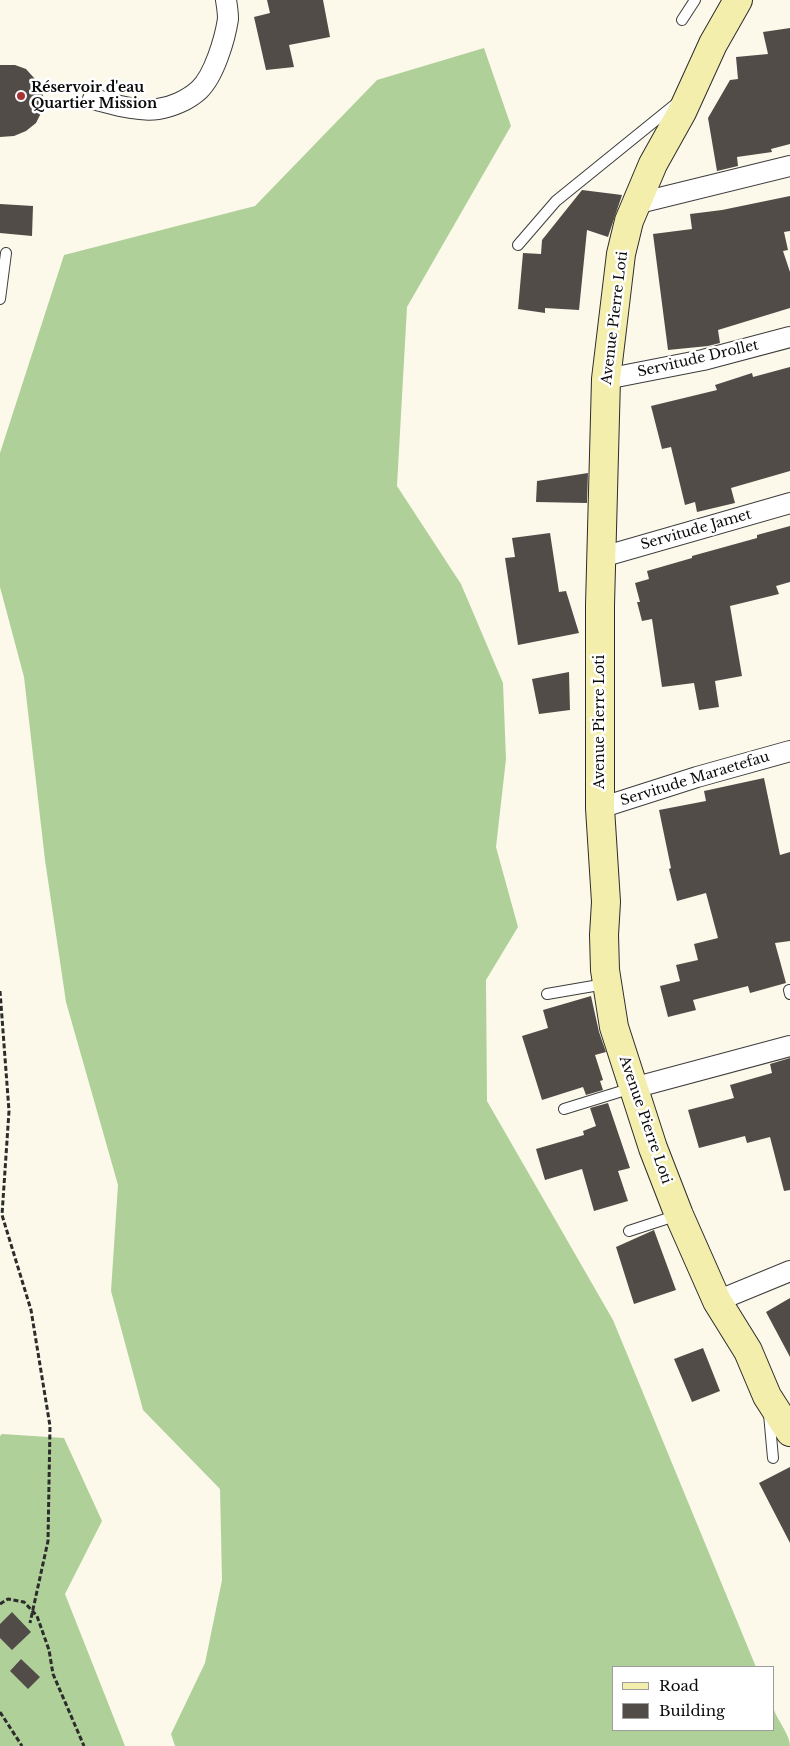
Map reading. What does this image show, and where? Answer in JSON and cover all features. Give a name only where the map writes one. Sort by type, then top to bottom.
[{"type":"main road","name":"Avenue Pierre Loti","points":[[738,0],[713,44],[692,90],[653,164],[635,204],[621,254],[606,379],[602,557],[600,808],[606,902],[604,935],[606,983],[614,1027],[653,1148],[679,1215],[717,1301],[748,1351],[767,1396],[790,1432]]},
{"type":"street","points":[[93,99],[131,108],[156,110],[184,101],[199,90],[207,80],[224,38],[228,17],[226,0]]},
{"type":"street","points":[[635,204],[790,166]]},
{"type":"street","name":"Servitude Drollet","points":[[606,379],[703,360],[790,337]]},
{"type":"street","name":"Servitude Jamet","points":[[602,557],[790,503]]},
{"type":"street","name":"Servitude Maraetefau","points":[[600,808],[698,777],[790,751]]},
{"type":"street","points":[[633,1088],[790,1046]]},
{"type":"street","points":[[717,1301],[790,1271]]},
{"type":"lane","points":[[682,20],[694,0]]},
{"type":"lane","points":[[518,245],[556,201],[692,90]]},
{"type":"lane","points":[[0,299],[6,253]]},
{"type":"lane","points":[[547,994],[606,983]]},
{"type":"lane","points":[[564,1109],[633,1088]]},
{"type":"lane","points":[[629,1231],[679,1215]]},
{"type":"lane","points":[[767,1396],[773,1458]]},
{"type":"path","points":[[0,990],[9,1112],[2,1215],[30,1310],[50,1426],[48,1541],[30,1623]]},
{"type":"path","points":[[0,1604],[8,1599],[24,1602],[37,1616],[48,1650],[53,1674],[84,1746]]},
{"type":"path","points":[[0,1712],[22,1746]]},
{"type":"green space","points":[[484,48],[511,126],[407,307],[397,486],[461,584],[503,683],[506,759],[496,847],[518,927],[486,980],[487,1101],[613,1320],[756,1666],[612,1666],[612,1731],[775,1731],[775,1712],[788,1737],[790,1746],[175,1746],[171,1734],[205,1663],[222,1580],[220,1489],[143,1410],[111,1291],[118,1185],[66,1002],[45,860],[24,677],[0,587],[0,453],[64,255],[255,206],[377,80]]},
{"type":"green space","points":[[2,1434],[64,1438],[102,1521],[65,1594],[125,1746],[0,1746],[0,1436]]},
{"type":"building","points":[[267,0],[323,0],[330,37],[289,45],[294,67],[266,70],[254,17],[270,13]]},
{"type":"building","points":[[790,28],[790,144],[771,149],[772,152],[737,157],[738,166],[717,171],[708,118],[730,80],[738,79],[736,57],[768,54],[763,32]]},
{"type":"building","name":"Réservoir d'eau Quartier Mission","points":[[0,65],[15,65],[26,69],[42,90],[44,101],[36,123],[26,131],[14,136],[0,137]]},
{"type":"building","points":[[582,190],[622,195],[608,237],[587,230],[579,310],[545,308],[545,313],[518,309],[523,253],[541,254],[542,240]]},
{"type":"building","points":[[790,196],[790,231],[784,232],[788,250],[783,251],[790,272],[790,308],[718,330],[720,343],[668,350],[653,234],[692,229],[690,214],[722,210]]},
{"type":"building","points":[[0,204],[33,206],[32,236],[0,233]]},
{"type":"building","points":[[790,367],[790,471],[731,488],[735,503],[697,512],[695,502],[685,505],[671,447],[662,449],[651,406],[717,390],[715,385],[752,373],[753,377]]},
{"type":"building","points":[[588,473],[587,503],[536,502],[537,481]]},
{"type":"building","points":[[790,526],[790,582],[776,586],[779,594],[730,606],[742,676],[715,681],[719,707],[699,710],[694,683],[662,687],[652,619],[642,621],[635,583],[649,579],[647,571],[757,538],[757,535]]},
{"type":"building","points":[[550,533],[559,592],[566,591],[579,633],[518,645],[505,558],[515,557],[512,538]]},
{"type":"building","points":[[569,672],[570,710],[539,714],[532,679]]},
{"type":"building","points":[[764,778],[780,855],[790,852],[790,941],[775,943],[786,983],[750,993],[748,986],[693,1000],[696,1010],[668,1017],[660,986],[680,981],[676,965],[698,960],[694,944],[718,938],[706,893],[677,901],[669,869],[671,868],[659,810],[706,801],[704,791]]},
{"type":"building","points":[[591,996],[599,1032],[606,1052],[595,1055],[603,1080],[600,1081],[603,1090],[586,1095],[583,1087],[542,1100],[522,1036],[548,1028],[543,1010]]},
{"type":"building","points":[[790,1058],[790,1190],[784,1191],[770,1137],[747,1143],[745,1136],[699,1148],[688,1110],[734,1098],[730,1085],[772,1073],[770,1064]]},
{"type":"building","points":[[608,1103],[630,1168],[618,1171],[628,1201],[594,1211],[582,1169],[545,1180],[536,1149],[584,1135],[583,1131],[596,1126],[590,1108]]},
{"type":"building","points":[[654,1230],[676,1290],[634,1304],[616,1247]]},
{"type":"building","points":[[790,1298],[790,1357],[766,1312]]},
{"type":"building","points":[[703,1348],[720,1391],[692,1402],[674,1359]]},
{"type":"building","points":[[790,1467],[790,1543],[759,1483]]},
{"type":"building","points":[[12,1612],[31,1632],[12,1650],[0,1638],[0,1624]]},
{"type":"building","points":[[21,1659],[40,1677],[28,1689],[10,1671]]},
{"type":"place","name":"Réservoir d'eau Quartier Mission","points":[[21,96]]}]
